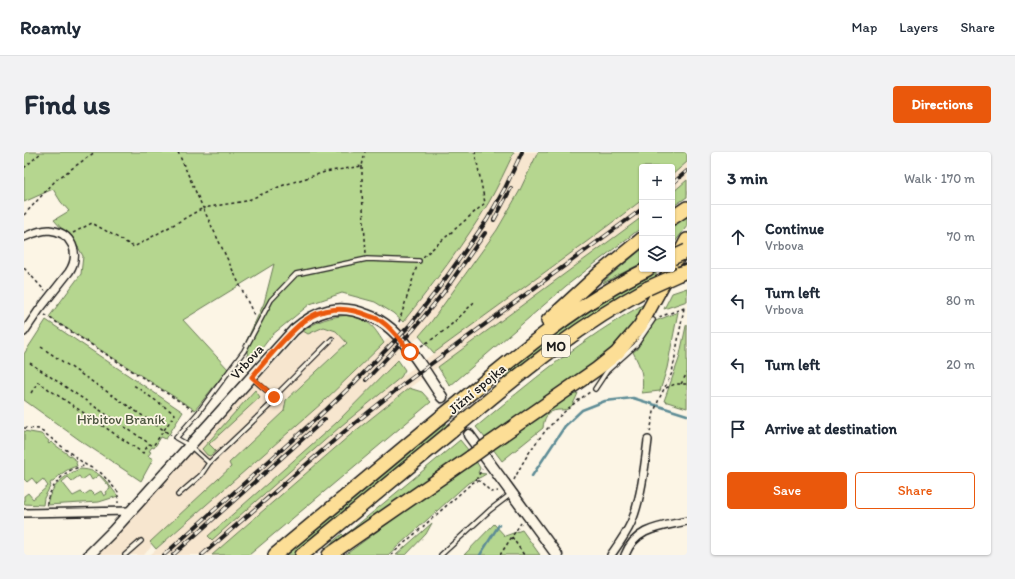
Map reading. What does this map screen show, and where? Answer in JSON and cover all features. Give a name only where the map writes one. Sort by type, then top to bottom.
[{"type":"highway","points":[[675,216],[687,208]]},
{"type":"highway","points":[[329,555],[597,369],[616,353],[640,326],[677,270],[687,240]]},
{"type":"highway","points":[[481,384],[599,274],[639,241]]},
{"type":"highway","points":[[675,257],[687,251]]},
{"type":"highway","name":"Jižní spojka","points":[[302,555],[564,340],[604,313],[677,270]]},
{"type":"highway","name":"Jižní spojka","points":[[275,555],[521,351],[574,312],[615,286],[642,272]]},
{"type":"main road","name":"Vrbova","points":[[89,555],[131,511],[294,330],[305,320],[327,310],[342,308],[356,310],[380,320],[392,330],[410,352],[442,397]]},
{"type":"main road","points":[[469,435],[557,555]]},
{"type":"street","points":[[24,237],[48,230],[58,233],[70,242],[74,250],[75,257],[73,266],[24,332]]},
{"type":"street","points":[[611,555],[625,535],[633,517],[644,470],[648,440]]},
{"type":"street","points":[[24,513],[131,511]]},
{"type":"street","points":[[625,555],[632,541],[644,532],[687,521]]},
{"type":"lane","points":[[209,463],[190,446],[176,438],[198,413],[244,351],[271,300],[296,274],[367,259],[418,261]]},
{"type":"lane","points":[[595,389],[608,372],[636,345],[653,320]]},
{"type":"lane","points":[[252,377],[274,397],[332,339]]},
{"type":"lane","points":[[178,495],[201,475],[209,463],[270,405]]},
{"type":"lane","points":[[441,555],[490,510],[512,494]]},
{"type":"lane","points":[[125,555],[141,540]]},
{"type":"path","points":[[24,168],[42,152]]},
{"type":"path","points":[[24,215],[56,180],[96,152]]},
{"type":"path","points":[[178,152],[258,324]]},
{"type":"path","points":[[365,152],[362,166],[362,193],[367,259]]},
{"type":"path","points":[[399,322],[418,261],[485,203],[475,152]]},
{"type":"path","points":[[65,237],[92,223],[134,247],[203,208],[246,201],[281,186],[325,172],[362,166]]},
{"type":"path","points":[[24,268],[50,297]]},
{"type":"path","points":[[421,346],[456,322],[475,301]]},
{"type":"path","points":[[653,320],[686,307]]},
{"type":"path","points":[[648,440],[654,412],[672,374],[686,307]]},
{"type":"path","points":[[48,317],[198,413]]},
{"type":"path","points":[[41,347],[176,438]]},
{"type":"path","points":[[30,363],[153,446],[175,414],[132,384]]},
{"type":"path","points":[[681,384],[687,373]]},
{"type":"path","points":[[31,393],[38,382],[143,453],[149,444]]},
{"type":"path","points":[[666,388],[674,384],[687,384]]},
{"type":"path","points":[[513,480],[522,462],[546,429],[574,403],[595,389]]},
{"type":"path","points":[[24,428],[38,429],[86,465],[101,473],[118,492],[119,511]]},
{"type":"path","points":[[48,513],[46,502],[51,490],[70,470],[86,465]]},
{"type":"path","points":[[391,555],[476,481],[482,468]]},
{"type":"path","points":[[476,481],[480,481],[491,492],[499,491]]},
{"type":"path","points":[[500,555],[522,523]]},
{"type":"path","points":[[512,537],[524,555]]},
{"type":"shaded area","points":[[514,152],[538,152],[519,192],[497,230],[431,322],[398,360],[336,423],[208,536],[211,540],[341,426],[401,377],[639,202],[639,219],[409,388],[349,436],[212,555],[150,555],[322,403],[377,350],[403,322],[433,285],[480,216],[498,185]]},
{"type":"shaded area","points":[[687,162],[687,180],[675,190],[675,172]]},
{"type":"shaded area","points":[[323,327],[336,331],[347,342],[286,400],[284,411],[229,463],[231,467],[151,542],[151,547],[144,555],[97,555],[303,331],[308,334]]},
{"type":"green space","points":[[24,152],[514,152],[489,202],[469,233],[403,322],[393,313],[375,302],[342,293],[310,304],[272,335],[250,364],[245,344],[264,303],[274,264],[183,320],[228,369],[195,410],[49,317],[81,274],[83,256],[78,247],[54,220],[69,211],[53,189],[24,202]]},
{"type":"green space","points":[[538,152],[687,152],[687,162],[675,172],[675,164],[639,164],[639,202],[434,353],[419,336],[431,322],[497,230],[519,192]]},
{"type":"green space","points":[[687,180],[687,197],[675,205],[675,190]]},
{"type":"green space","points":[[687,215],[687,226],[675,242],[675,236],[675,223]]},
{"type":"green space","points":[[639,219],[639,229],[566,286],[450,386],[438,367]]},
{"type":"green space","points":[[639,252],[639,265],[603,283]]},
{"type":"green space","points":[[656,273],[656,278],[592,314],[503,379],[504,374],[578,319],[616,295]]},
{"type":"green space","points":[[687,288],[687,301],[664,309],[672,293]]},
{"type":"green space","points":[[644,304],[627,332],[605,354],[580,374],[486,439],[476,427],[557,361],[621,317]]},
{"type":"green space","points":[[678,312],[667,368],[660,391],[642,393],[643,381],[633,352],[637,349],[653,322]]},
{"type":"green space","points":[[348,315],[366,321],[370,324],[384,343],[322,403],[156,549],[150,542],[231,467],[229,463],[284,411],[286,400],[347,343],[336,331],[324,327],[308,334],[303,331],[324,320]]},
{"type":"green space","name":"Hřbitov Braník","points":[[46,320],[183,412],[166,439],[161,437],[154,448],[152,447],[149,451],[151,452],[148,456],[153,459],[141,481],[81,441],[24,400],[24,354]]},
{"type":"green space","points":[[687,324],[687,408],[664,401],[679,359]]},
{"type":"green space","points":[[398,360],[405,370],[401,377],[341,426],[212,540],[208,536],[336,423]]},
{"type":"green space","points":[[409,388],[422,392],[431,402],[249,555],[212,555],[349,436]]},
{"type":"green space","points":[[255,390],[260,397],[209,444],[216,451],[210,456],[207,455],[202,449]]},
{"type":"green space","points":[[578,393],[570,408],[549,413],[545,418],[543,428],[502,461],[493,449],[568,397]]},
{"type":"green space","points":[[446,423],[448,426],[294,555],[287,555]]},
{"type":"green space","points":[[24,431],[41,434],[49,441],[49,444],[51,442],[77,461],[77,466],[67,470],[51,482],[51,485],[44,498],[43,505],[24,504],[24,496],[28,493],[33,499],[48,486],[43,479],[37,484],[32,478],[27,482],[24,479]]},
{"type":"green space","points":[[460,440],[469,451],[328,549],[324,549],[342,534],[344,536]]},
{"type":"green space","points":[[476,461],[480,468],[478,473],[486,474],[468,483],[388,555],[345,555],[440,485]]},
{"type":"green space","points":[[80,469],[98,474],[106,481],[118,496],[99,502],[47,505],[51,493],[59,482]],"holes":[[[89,475],[92,480],[99,475],[109,486],[110,489],[106,492],[107,494],[104,496],[101,491],[94,495],[90,491],[84,495],[81,492],[73,496],[62,482],[68,477],[72,481],[79,476],[82,480]]]},
{"type":"green space","points":[[432,523],[426,534],[406,555],[396,555]]},
{"type":"green space","points":[[494,524],[505,536],[522,530],[540,555],[464,555]]},
{"type":"waterway","points":[[532,476],[565,426],[582,410],[605,401],[633,398],[687,415]]},
{"type":"waterway","points":[[480,555],[499,525]]},
{"type":"tunnel","points":[[442,397],[469,435]]},
{"type":"railway","points":[[164,555],[327,409],[409,326],[438,289],[487,220],[505,188],[522,152]]},
{"type":"railway","points":[[675,181],[687,171]]},
{"type":"railway","points":[[494,220],[511,188]]},
{"type":"railway","points":[[202,555],[345,431],[405,383],[639,211]]},
{"type":"railway","points":[[366,380],[413,330],[443,293],[485,233]]},
{"type":"railway","points":[[173,555],[325,419]]},
{"type":"route","points":[[274,397],[252,377],[294,330],[305,320],[327,310],[342,308],[356,310],[380,320],[392,330],[410,352]]}]
